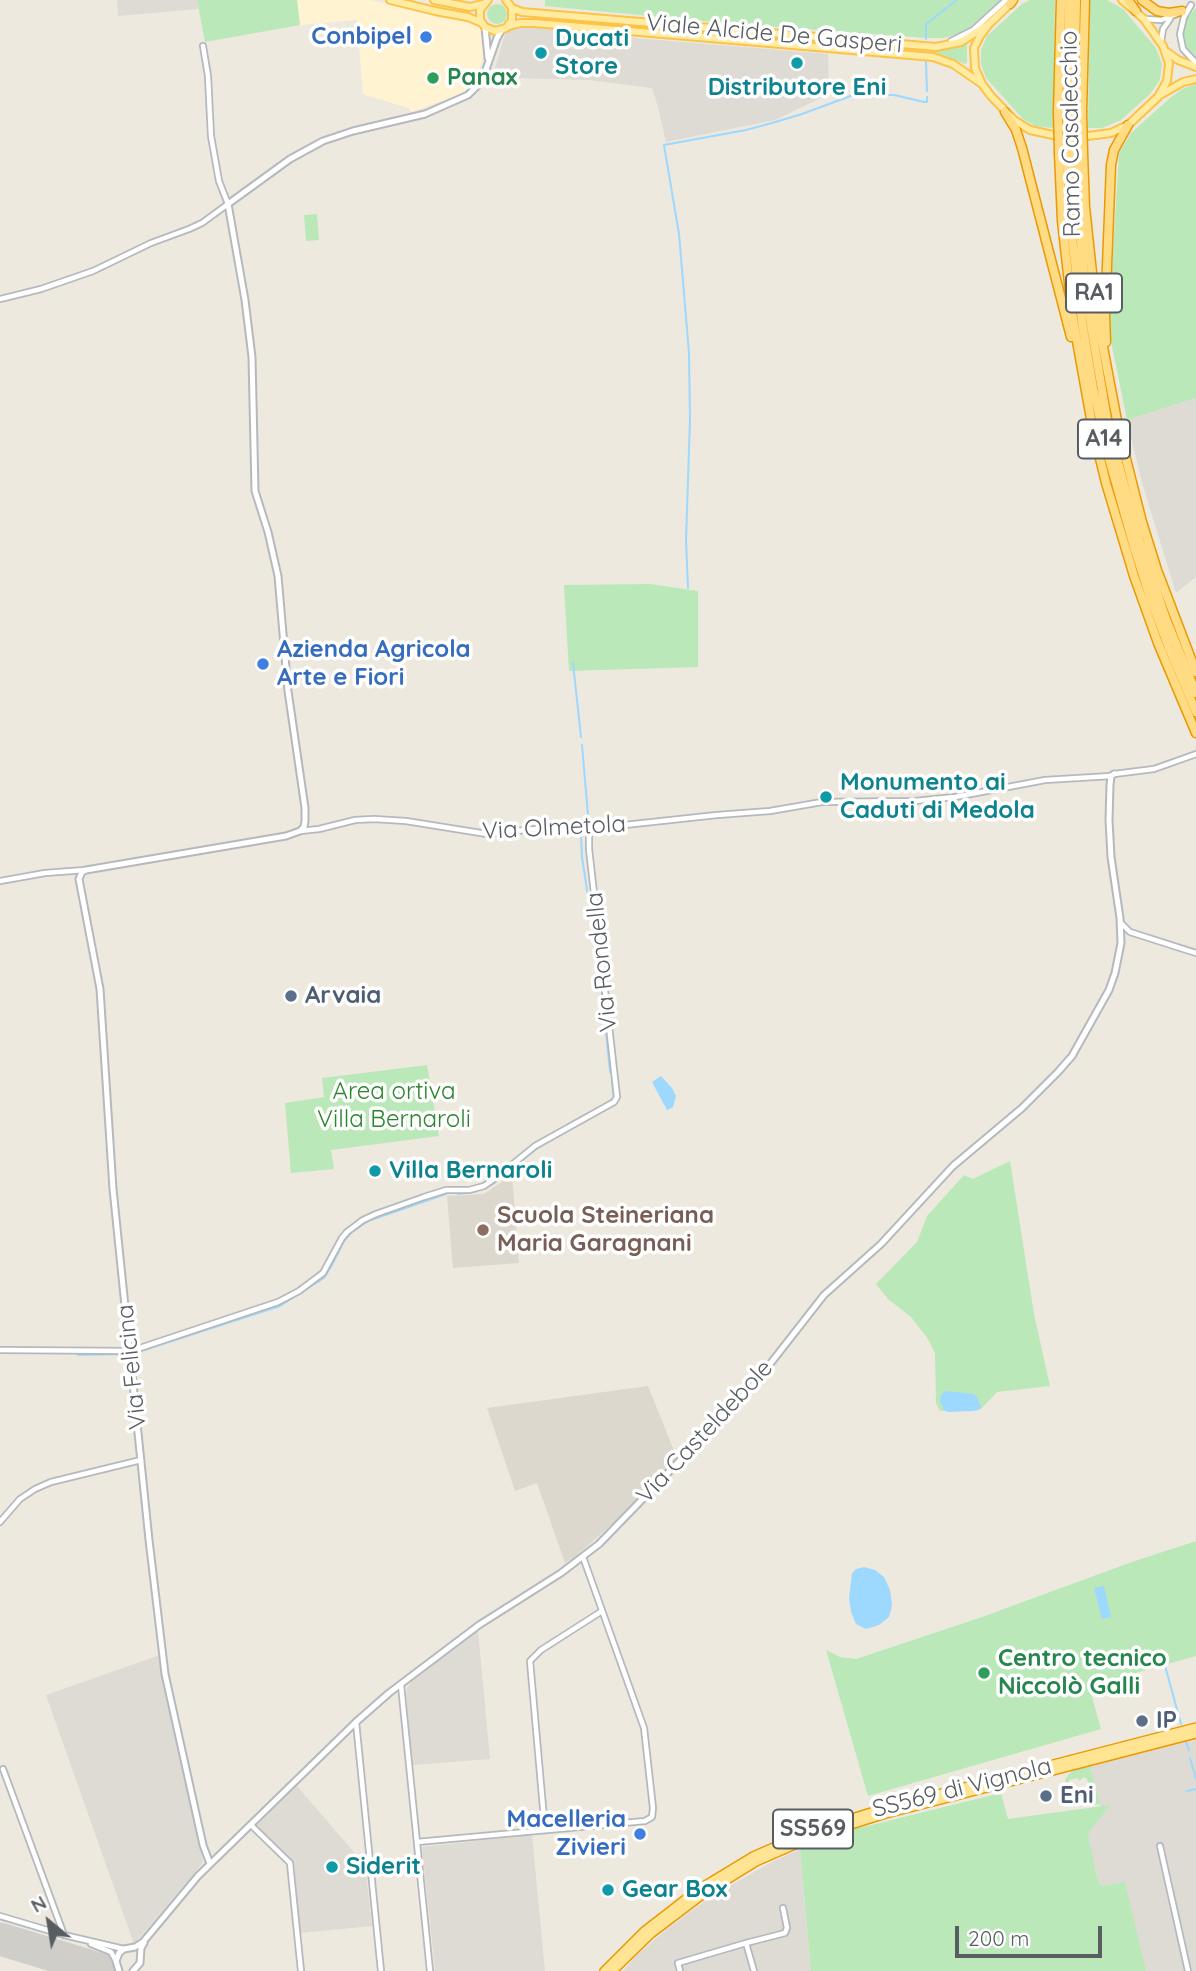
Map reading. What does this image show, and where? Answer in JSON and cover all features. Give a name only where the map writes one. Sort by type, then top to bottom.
[{"type":"highway","name":"RA1","points":[[1061,0],[1071,111],[1067,265],[1082,378],[1106,483],[1134,576],[1158,643],[1196,733]]},
{"type":"highway","name":"Ramo Casalecchio","points":[[1069,0],[1071,228],[1093,388],[1130,536],[1169,648],[1196,712]]},
{"type":"highway","name":"Ramo Casalecchio","points":[[1071,111],[1076,0]]},
{"type":"highway","name":"RA1","points":[[1071,111],[1085,0]]},
{"type":"highway","points":[[1128,0],[1136,11]]},
{"type":"highway","points":[[1142,0],[1157,11],[1182,11]]},
{"type":"highway","points":[[1005,113],[1016,130],[1022,148],[1082,378]]},
{"type":"highway","points":[[1119,431],[1106,343],[1105,316],[1112,158],[1128,125]]},
{"type":"highway","name":"RA1","points":[[1071,153],[1086,220],[1096,310],[1119,431],[1157,570],[1196,672]]},
{"type":"highway","name":"Ramo Casalecchio","points":[[1071,153],[1086,296],[1108,425],[1139,540],[1166,620],[1196,693]]},
{"type":"highway","name":"SS569 di Vignola","points":[[604,1971],[644,1931],[697,1890],[753,1856],[797,1836],[884,1808],[1196,1727]]},
{"type":"highway","name":"SS569 di Vignola","points":[[613,1971],[651,1934],[701,1896],[739,1872],[795,1844],[886,1814],[1196,1734]]},
{"type":"main road","points":[[390,0],[468,17],[492,31],[501,31],[509,26],[513,17],[512,8],[506,0]]},
{"type":"main road","points":[[434,0],[466,6],[485,2]]},
{"type":"main road","points":[[1122,0],[1144,19],[1166,51],[1169,75],[1158,97]]},
{"type":"main road","points":[[1011,1],[989,23],[978,39],[974,53],[975,68],[982,84],[1005,113],[1023,127],[1053,135]]},
{"type":"main road","points":[[483,25],[480,13],[485,2]]},
{"type":"main road","name":"Viale Alcide De Gasperi","points":[[512,8],[522,12],[936,47],[955,44],[969,38],[989,23]]},
{"type":"main road","name":"Viale Alcide De Gasperi","points":[[509,26],[534,23],[933,57],[953,64],[982,84]]},
{"type":"main road","points":[[1166,51],[1178,60],[1196,65]]},
{"type":"main road","points":[[1088,136],[1111,133],[1128,125],[1158,97],[1178,84],[1196,79]]},
{"type":"street","points":[[918,46],[939,44],[964,36],[1011,1]]},
{"type":"street","points":[[1144,19],[1161,20],[1172,17],[1196,1]]},
{"type":"street","points":[[1191,5],[1182,21],[1180,34],[1183,49],[1196,65]]},
{"type":"street","points":[[1161,43],[1163,29],[1172,17]]},
{"type":"street","points":[[483,25],[488,61]]},
{"type":"street","points":[[0,299],[41,289],[93,271],[151,243],[189,229],[289,159],[323,141],[425,114],[468,95],[482,81],[501,31]]},
{"type":"street","points":[[203,46],[208,76],[211,136],[219,181],[228,204],[246,300],[252,357],[255,491],[278,576],[288,691],[305,808],[305,824],[300,831]]},
{"type":"street","points":[[1112,775],[1154,769],[1194,755]]},
{"type":"street","name":"Via Olmetola","points":[[0,881],[263,841],[355,820],[406,821],[487,834],[770,811],[822,802],[915,801],[968,795],[1045,780],[1112,775]]},
{"type":"street","name":"Via Casteldebole","points":[[145,1940],[211,1863],[356,1722],[479,1625],[583,1557],[620,1523],[749,1390],[824,1295],[881,1244],[953,1166],[1022,1108],[1058,1072],[1080,1044],[1109,990],[1122,938],[1111,856],[1109,820],[1112,775]]},
{"type":"street","name":"Via Rondella","points":[[131,1351],[278,1302],[299,1291],[323,1273],[342,1238],[363,1220],[446,1190],[469,1190],[484,1186],[535,1146],[614,1102],[617,1097],[589,849],[589,827]]},
{"type":"street","name":"Via Felicina","points":[[86,870],[80,875],[79,887],[100,989],[113,1189],[166,1674],[203,1845],[211,1863]]},
{"type":"street","points":[[1121,923],[1130,932],[1196,953]]},
{"type":"street","points":[[1122,938],[1130,932]]},
{"type":"street","points":[[0,1350],[131,1351]]},
{"type":"street","points":[[0,1522],[20,1499],[35,1489],[51,1482],[141,1460]]},
{"type":"street","points":[[417,1842],[645,1821],[652,1817],[644,1728],[583,1557]]},
{"type":"street","points":[[545,1830],[530,1661],[541,1650],[603,1611]]},
{"type":"street","points":[[401,1685],[430,1971]]},
{"type":"street","points":[[356,1722],[381,1971]]},
{"type":"street","points":[[3,1769],[64,1935]]},
{"type":"street","points":[[251,1825],[289,1863],[301,1971]]},
{"type":"street","points":[[1160,1846],[1188,1971]]},
{"type":"street","points":[[680,1971],[678,1963],[785,1934],[787,1928],[783,1908]]},
{"type":"street","points":[[0,1916],[87,1941],[136,1951],[145,1971]]},
{"type":"street","points":[[119,1968],[119,1953],[145,1940]]},
{"type":"street","points":[[134,1971],[139,1966],[145,1940]]},
{"type":"street","points":[[87,1941],[111,1952],[119,1968]]},
{"type":"street","points":[[746,1943],[754,1971]]},
{"type":"shaded area","points":[[117,0],[197,0],[198,9],[118,16]]},
{"type":"shaded area","points":[[297,0],[371,0],[471,23],[483,32],[483,56],[478,77],[463,93],[412,112],[408,108],[365,95],[357,20],[300,25]]},
{"type":"shaded area","points":[[519,25],[570,30],[574,33],[828,54],[829,94],[775,120],[666,142],[652,88],[589,80],[511,78],[491,81],[506,31]]},
{"type":"shaded area","points":[[1196,398],[1196,577],[1176,593],[1142,483],[1127,420]]},
{"type":"shaded area","name":"Scuola Steineriana Maria Garagnani","points":[[512,1175],[519,1263],[453,1268],[447,1196],[484,1194]]},
{"type":"shaded area","points":[[648,1386],[677,1458],[620,1517],[565,1563],[537,1483],[515,1491],[487,1408]]},
{"type":"shaded area","points":[[478,1631],[490,1759],[413,1765],[407,1688],[413,1680]]},
{"type":"shaded area","points":[[160,1655],[166,1696],[203,1861],[134,1944],[46,1695]]},
{"type":"shaded area","points":[[1196,1740],[1196,1971],[1145,1971],[1125,1883],[1100,1886],[1093,1862],[1088,1834],[1101,1809],[1090,1766]]},
{"type":"shaded area","name":"Siderit","points":[[297,1786],[365,1865],[372,1926],[300,1933],[294,1863],[256,1826]]},
{"type":"shaded area","points":[[532,1835],[545,1971],[435,1971],[422,1847]]},
{"type":"shaded area","points":[[800,1849],[811,1971],[623,1971],[667,1929],[706,1900]]},
{"type":"green space","points":[[197,0],[297,0],[300,25],[205,42]]},
{"type":"green space","points":[[545,0],[1001,0],[964,32],[944,38],[927,38],[545,6]]},
{"type":"green space","points":[[1030,0],[1055,0],[1053,128],[1035,126],[1023,119],[986,78],[981,64],[981,50],[987,36]]},
{"type":"green space","points":[[1090,0],[1107,0],[1123,9],[1156,48],[1162,64],[1160,80],[1150,94],[1121,120],[1102,128],[1088,128]]},
{"type":"green space","points":[[497,4],[504,7],[507,14],[504,21],[497,24],[490,21],[487,14],[490,7]]},
{"type":"green space","points":[[1196,7],[1196,56],[1188,49],[1183,37],[1187,19]]},
{"type":"green space","points":[[967,44],[965,64],[931,52],[932,50],[952,49]]},
{"type":"green space","points":[[1196,84],[1196,398],[1127,420],[1110,336],[1119,153],[1131,133],[1182,89]]},
{"type":"green space","points":[[317,214],[319,240],[306,241],[304,215]]},
{"type":"green space","points":[[650,584],[698,591],[698,667],[569,671],[564,585]]},
{"type":"green space","name":"Area ortiva Villa Bernaroli","points":[[427,1065],[439,1136],[331,1150],[334,1169],[291,1173],[285,1103],[324,1097],[322,1078]]},
{"type":"green space","points":[[1010,1161],[1034,1314],[1050,1386],[997,1392],[981,1409],[940,1411],[936,1403],[935,1353],[928,1339],[911,1317],[888,1299],[876,1284],[917,1242],[927,1216],[964,1175],[973,1179]]},
{"type":"green space","name":"Centro tecnico Niccolò Galli","points":[[1196,1541],[1196,1656],[1089,1686],[1101,1729],[868,1796],[826,1650],[840,1657],[856,1659]]},
{"type":"green space","points":[[1090,1766],[1100,1804],[1085,1806],[1093,1800],[1087,1779],[1084,1777],[1079,1781],[1078,1778],[1069,1780],[1066,1784],[1065,1780],[1074,1770]]},
{"type":"green space","points":[[1001,1793],[1008,1819],[1110,1805],[1088,1834],[1096,1873],[1100,1886],[1125,1882],[1146,1971],[811,1971],[800,1849],[847,1831]]},
{"type":"water","points":[[661,1076],[676,1096],[673,1107],[667,1110],[652,1082]]},
{"type":"water","points":[[945,1391],[974,1394],[981,1407],[973,1411],[948,1412],[940,1401]]},
{"type":"water","points":[[864,1567],[875,1570],[884,1577],[890,1590],[892,1605],[889,1617],[879,1625],[866,1629],[856,1624],[849,1598],[852,1573]]},
{"type":"water","points":[[1104,1586],[1111,1617],[1102,1619],[1094,1588]]},
{"type":"waterway","points":[[926,39],[926,24],[957,0]]},
{"type":"waterway","points":[[926,62],[927,91]]},
{"type":"waterway","points":[[688,588],[686,540],[689,353],[679,234],[664,145],[746,130],[802,114],[856,94],[894,95],[924,102],[927,102],[927,97]]},
{"type":"waterway","points":[[573,663],[581,737]]},
{"type":"waterway","points":[[582,745],[588,815]]},
{"type":"waterway","points":[[581,835],[610,1072]]},
{"type":"waterway","points":[[565,1126],[609,1102],[614,1097],[612,1082]]},
{"type":"waterway","points":[[458,1194],[474,1192],[493,1184],[555,1137]]},
{"type":"waterway","points":[[135,1353],[280,1306],[324,1278],[344,1241],[368,1221],[446,1194]]},
{"type":"waterway","points":[[78,1355],[126,1354]]},
{"type":"waterway","points":[[1164,1662],[1181,1724]]},
{"type":"waterway","points":[[1186,1742],[1189,1750]]},
{"type":"waterway","points":[[1190,1758],[1196,1779]]},
{"type":"waterway","points":[[1187,1791],[1196,1789]]},
{"type":"runway","points":[[0,1939],[102,1970]]},
{"type":"place","name":"Conbipel","points":[[426,37]]},
{"type":"place","name":"Ducati Store","points":[[541,53]]},
{"type":"place","name":"Distributore Eni","points":[[797,63]]},
{"type":"place","name":"Panax","points":[[433,78]]},
{"type":"place","name":"Azienda Agricola Arte e Fiori","points":[[263,664]]},
{"type":"place","name":"Monumento ai Caduti di Medola","points":[[826,797]]},
{"type":"place","name":"Arvaia","points":[[291,996]]},
{"type":"place","name":"Villa Bernaroli","points":[[375,1171]]},
{"type":"place","name":"Scuola Steineriana Maria Garagnani","points":[[483,1230]]},
{"type":"place","name":"Centro tecnico Niccolò Galli","points":[[984,1673]]},
{"type":"place","name":"IP","points":[[1142,1721]]},
{"type":"place","name":"Eni","points":[[1046,1796]]},
{"type":"place","name":"Macelleria Zivieri","points":[[640,1834]]},
{"type":"place","name":"Siderit","points":[[332,1867]]},
{"type":"place","name":"Gear Box","points":[[608,1890]]}]
